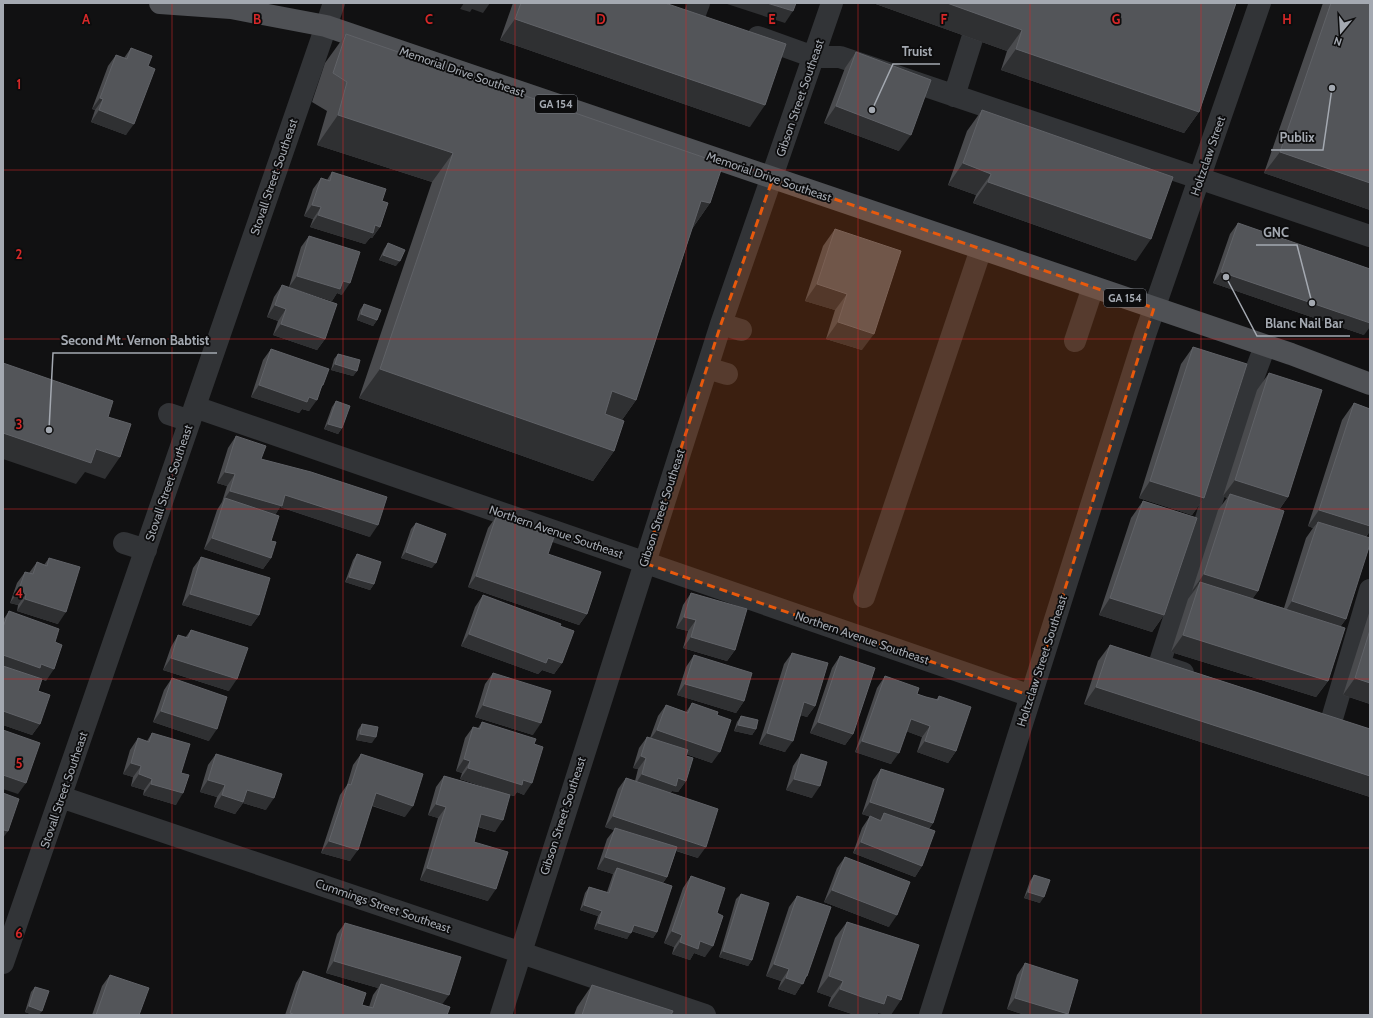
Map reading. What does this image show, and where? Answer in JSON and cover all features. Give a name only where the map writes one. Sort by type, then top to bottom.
[{"type":"main road","name":"Memorial Drive Southeast","points":[[160,3],[231,8],[326,26],[1093,287],[1370,384]]},
{"type":"street","name":"Stovall Street Southeast","points":[[3,963],[62,797],[334,3]]},
{"type":"street","name":"Gibson Street Southeast","points":[[501,1015],[721,324],[773,178],[832,3]]},
{"type":"street","name":"Holtzclaw Street","points":[[1154,308],[1260,3]]},
{"type":"street","points":[[673,8],[697,9],[717,23]]},
{"type":"street","points":[[739,31],[814,57],[840,57],[1370,236]]},
{"type":"street","points":[[954,96],[972,39]]},
{"type":"street","points":[[864,597],[981,249]]},
{"type":"street","points":[[1075,341],[1093,287]]},
{"type":"street","name":"Holtzclaw Street Southeast","points":[[930,1015],[1154,308]]},
{"type":"street","points":[[721,324],[741,330]]},
{"type":"street","points":[[1204,680],[1159,665],[1242,410],[1265,346]]},
{"type":"street","points":[[707,368],[727,374]]},
{"type":"street","name":"Northern Avenue Southeast","points":[[169,414],[193,414],[644,563],[1031,696]]},
{"type":"street","points":[[124,543],[146,550]]},
{"type":"street","points":[[1332,723],[1370,590]]},
{"type":"street","name":"Cummings Street Southeast","points":[[62,797],[705,1015]]},
{"type":"highlighted area","points":[[773,178],[1154,308],[1031,696],[644,563],[721,324]]},
{"type":"building","points":[[521,3],[665,3],[786,44],[765,105],[515,19]]},
{"type":"building","points":[[767,3],[796,3],[793,11]]},
{"type":"building","points":[[947,3],[1236,3],[1199,112],[1016,49],[1022,30]]},
{"type":"building","points":[[1331,3],[1370,3],[1370,183],[1280,152]]},
{"type":"building","points":[[346,34],[723,164],[710,203],[701,201],[636,400],[612,391],[605,414],[624,421],[614,451],[380,369],[453,153],[338,115],[347,82],[333,73]]},
{"type":"building","points":[[131,48],[152,56],[148,66],[155,69],[134,124],[99,110],[103,99],[100,98],[116,55],[127,59]]},
{"type":"building","points":[[856,52],[931,80],[911,135],[836,106]]},
{"type":"building","points":[[982,110],[1173,177],[1151,239],[988,182],[991,174],[963,163]]},
{"type":"building","points":[[332,172],[386,189],[382,201],[388,203],[380,227],[375,225],[373,233],[318,215],[321,207],[312,205],[321,178],[330,181]]},
{"type":"building","points":[[1238,223],[1370,269],[1370,323],[1221,272]]},
{"type":"building","points":[[835,229],[901,251],[874,334],[838,322],[847,294],[817,284]]},
{"type":"building","points":[[309,236],[360,252],[350,283],[343,281],[340,289],[297,276]]},
{"type":"building","points":[[388,243],[405,250],[400,261],[383,255]]},
{"type":"building","points":[[282,285],[337,304],[325,339],[281,324],[286,309],[275,305]]},
{"type":"building","points":[[364,304],[381,310],[377,320],[361,314]]},
{"type":"building","points":[[1193,347],[1247,364],[1204,498],[1150,481]]},
{"type":"building","points":[[271,349],[329,369],[317,400],[309,397],[307,402],[259,385]]},
{"type":"building","points":[[338,354],[360,360],[357,371],[335,364]]},
{"type":"building","points":[[3,363],[113,401],[108,417],[131,424],[120,457],[96,449],[91,463],[3,433]]},
{"type":"building","points":[[1269,373],[1322,390],[1288,497],[1235,480]]},
{"type":"building","points":[[336,401],[350,406],[342,428],[328,424]]},
{"type":"building","points":[[1354,403],[1370,409],[1370,526],[1319,510]]},
{"type":"building","points":[[236,436],[266,446],[261,459],[311,472],[387,497],[378,525],[285,495],[282,506],[230,491],[235,474],[225,472]]},
{"type":"building","points":[[1230,494],[1284,511],[1258,591],[1204,574]]},
{"type":"building","points":[[225,498],[279,516],[271,541],[276,542],[271,558],[212,538]]},
{"type":"building","points":[[1143,501],[1197,518],[1164,615],[1110,598]]},
{"type":"building","points":[[496,517],[554,537],[548,554],[601,572],[587,614],[476,576]]},
{"type":"building","points":[[1318,522],[1370,538],[1370,544],[1346,619],[1292,601]]},
{"type":"building","points":[[416,523],[446,534],[436,563],[406,552]]},
{"type":"building","points":[[357,554],[381,562],[374,584],[349,577]]},
{"type":"building","points":[[201,557],[270,578],[259,615],[190,594]]},
{"type":"building","points":[[49,558],[80,567],[66,612],[25,599],[26,594],[18,592],[25,572],[33,574],[37,562],[47,566]]},
{"type":"building","points":[[1200,582],[1345,628],[1328,681],[1183,635]]},
{"type":"building","points":[[691,593],[747,609],[735,650],[691,637],[696,620],[684,617]]},
{"type":"building","points":[[483,595],[561,624],[560,626],[574,631],[562,663],[548,658],[546,663],[469,634]]},
{"type":"building","points":[[9,611],[59,629],[55,642],[62,645],[54,669],[41,664],[40,668],[3,655],[3,627]]},
{"type":"building","points":[[191,630],[248,648],[237,679],[171,658],[178,635],[188,638]]},
{"type":"building","points":[[1370,630],[1370,683],[1355,678]]},
{"type":"building","points":[[1110,645],[1370,729],[1370,776],[1096,687]]},
{"type":"building","points":[[792,653],[828,663],[815,706],[804,702],[793,741],[767,733]]},
{"type":"building","points":[[694,655],[752,673],[744,701],[685,684]]},
{"type":"building","points":[[840,656],[875,668],[853,734],[818,722]]},
{"type":"building","points":[[3,666],[42,679],[38,691],[50,695],[40,724],[3,711]]},
{"type":"building","points":[[493,673],[551,691],[541,723],[483,705]]},
{"type":"building","points":[[885,676],[919,688],[917,694],[938,700],[939,696],[971,707],[956,751],[925,741],[930,726],[911,719],[899,753],[862,741]]},
{"type":"building","points":[[172,678],[227,697],[217,729],[161,711]]},
{"type":"building","points":[[692,703],[718,712],[717,715],[731,720],[720,752],[657,730],[666,705],[688,713]]},
{"type":"building","points":[[741,716],[758,720],[756,729],[738,725]]},
{"type":"building","points":[[482,722],[536,739],[534,744],[543,747],[532,783],[523,780],[522,785],[468,768],[470,761],[464,759],[473,727],[480,729]]},
{"type":"building","points":[[362,724],[378,727],[376,737],[360,734]]},
{"type":"building","points":[[3,730],[40,743],[26,783],[3,775]]},
{"type":"building","points":[[152,733],[190,744],[181,773],[189,775],[183,793],[151,784],[152,779],[139,774],[141,766],[131,763],[138,738],[149,742]]},
{"type":"building","points":[[647,737],[688,750],[686,756],[693,758],[686,781],[678,778],[676,786],[642,774],[646,758],[641,756]]},
{"type":"building","points":[[216,754],[282,774],[274,798],[247,790],[243,802],[222,795],[225,785],[208,780]]},
{"type":"building","points":[[361,754],[423,774],[413,806],[376,793],[358,850],[329,841],[348,784],[351,785]]},
{"type":"building","points":[[801,754],[827,762],[820,786],[794,779]]},
{"type":"building","points":[[881,769],[944,789],[933,823],[870,802]]},
{"type":"building","points":[[444,776],[510,795],[503,820],[481,814],[474,842],[508,852],[496,889],[427,868],[446,807],[436,804]]},
{"type":"building","points":[[626,778],[718,809],[706,847],[613,816]]},
{"type":"building","points":[[3,793],[19,799],[8,831],[3,830]]},
{"type":"building","points":[[884,813],[935,831],[922,866],[861,842],[870,816],[881,821]]},
{"type":"building","points":[[615,828],[677,847],[667,877],[605,857]]},
{"type":"building","points":[[845,857],[910,882],[897,915],[832,890]]},
{"type":"building","points":[[617,868],[672,886],[657,932],[634,925],[631,933],[598,923],[602,911],[584,905],[589,887],[609,893]]},
{"type":"building","points":[[1034,875],[1050,880],[1044,897],[1028,892]]},
{"type":"building","points":[[691,876],[725,888],[717,913],[723,916],[713,946],[700,941],[698,949],[680,942],[682,935],[672,931]]},
{"type":"building","points":[[741,894],[769,903],[752,960],[723,951]]},
{"type":"building","points":[[797,896],[831,907],[803,984],[786,978],[789,969],[774,964]]},
{"type":"building","points":[[847,922],[919,945],[901,1000],[887,995],[884,1004],[862,997],[840,989],[843,981],[829,976]]},
{"type":"building","points":[[345,923],[461,957],[449,995],[334,961]]},
{"type":"building","points":[[1025,963],[1078,980],[1068,1014],[1015,998]]},
{"type":"building","points":[[303,971],[366,993],[362,1005],[373,1008],[381,984],[450,1007],[447,1015],[295,1015],[290,1013]]},
{"type":"building","points":[[110,975],[149,988],[139,1015],[96,1015]]},
{"type":"building","points":[[592,985],[673,1011],[671,1015],[582,1015]]},
{"type":"building","points":[[35,987],[49,991],[42,1011],[29,1006]]},
{"type":"place","name":"Publix","points":[[1332,88]]},
{"type":"place","name":"Truist","points":[[872,110]]},
{"type":"place","name":"Blanc Nail Bar","points":[[1226,277]]},
{"type":"place","name":"GNC","points":[[1312,303]]},
{"type":"place","name":"Second Mt. Vernon Babtist","points":[[49,430]]}]
